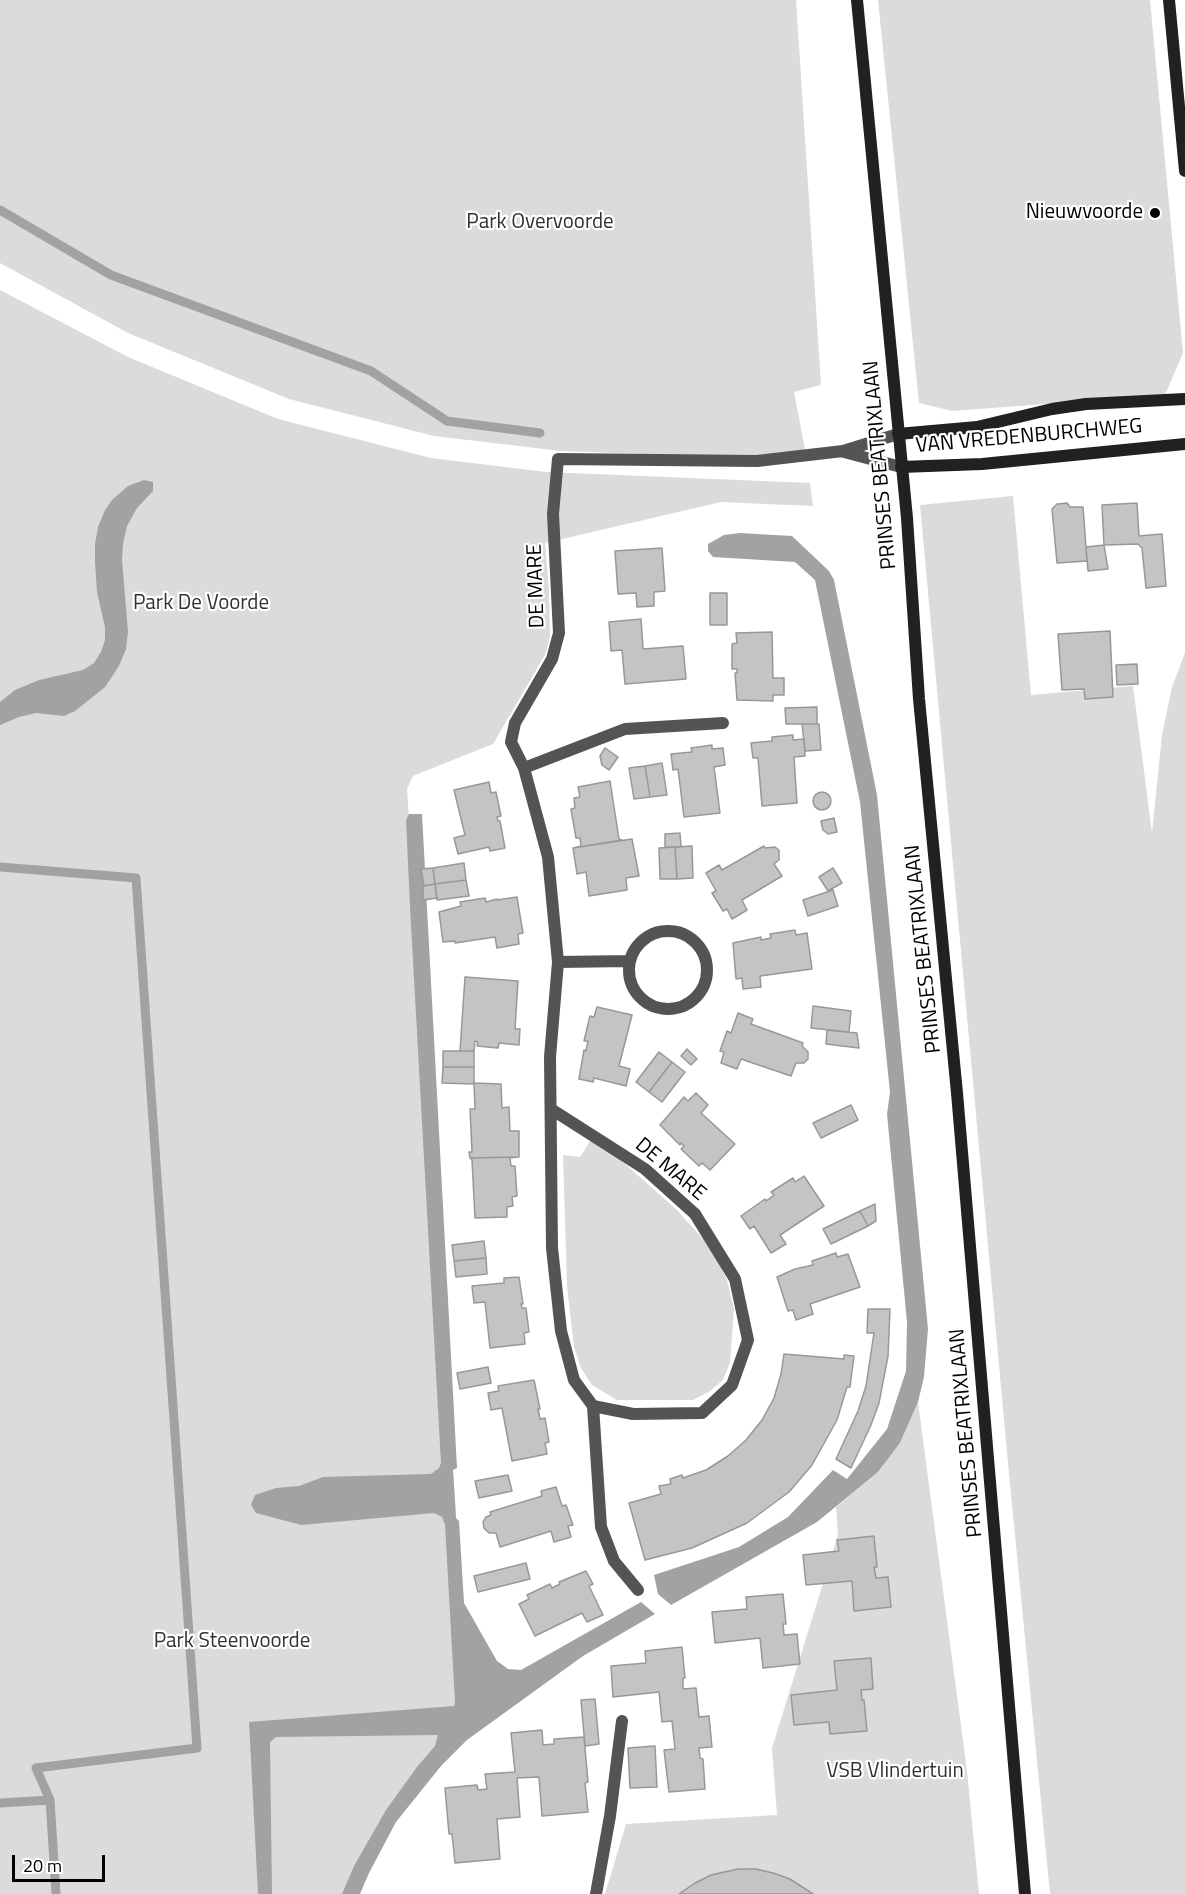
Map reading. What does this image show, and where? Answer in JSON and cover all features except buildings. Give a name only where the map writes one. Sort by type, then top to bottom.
[{"type":"main road","name":"PRINSES BEATRIXLAAN","points":[[857,0],[901,467],[919,699],[957,1093],[1025,1894]]},
{"type":"main road","points":[[1169,0],[1185,171]]},
{"type":"main road","name":"VAN VREDENBURCHWEG","points":[[898,434],[977,427],[1052,409],[1086,404],[1185,399]]},
{"type":"main road","name":"VAN VREDENBURCHWEG","points":[[901,467],[982,464],[1185,444]]},
{"type":"street","name":"VAN VREDENBURCHWEG","points":[[558,459],[757,461],[843,451],[898,434]]},
{"type":"street","name":"VAN VREDENBURCHWEG","points":[[843,451],[901,467]]},
{"type":"street","name":"DE MARE","points":[[551,1109],[645,1168],[695,1214],[735,1279],[747,1340],[732,1384],[702,1413],[633,1414],[593,1407],[574,1380],[561,1331],[552,1248],[550,1057],[558,962],[548,857],[524,768],[511,742],[515,723],[552,658],[559,633],[553,514],[558,459]]},
{"type":"street","points":[[524,768],[625,729],[723,723]]},
{"type":"street","points":[[670,930],[684,933],[695,940],[704,951],[708,964],[707,978],[702,991],[693,1001],[681,1007],[667,1009],[653,1006],[642,999],[633,988],[629,975],[629,961],[635,948],[644,938],[656,932],[670,930]]},
{"type":"street","points":[[558,962],[629,961]]},
{"type":"street","points":[[593,1407],[602,1527],[614,1561],[638,1590]]},
{"type":"street","points":[[596,1894],[610,1816],[622,1721]]},
{"type":"green space","name":"Park Overvoorde","points":[[0,0],[796,0],[821,385],[794,392],[807,460],[561,451],[434,436],[289,399],[128,333],[0,263]]},
{"type":"green space","points":[[878,0],[1150,0],[1183,353],[1165,395],[952,411],[919,403]]},
{"type":"green space","name":"Park Steenvoorde","points":[[0,290],[128,357],[278,419],[431,458],[546,472],[810,483],[813,506],[721,502],[545,543],[550,637],[545,655],[493,744],[413,776],[407,789],[469,1708],[363,1866],[353,1894],[0,1894]]},
{"type":"green space","points":[[1013,496],[1031,695],[1133,686],[1152,833],[1162,735],[1172,687],[1185,653],[1185,1894],[1050,1894],[920,505]]},
{"type":"green space","points":[[592,1138],[677,1210],[713,1250],[727,1280],[734,1309],[730,1363],[723,1380],[710,1391],[693,1400],[617,1400],[592,1385],[581,1368],[574,1347],[567,1286],[563,1155],[580,1157]]},
{"type":"green space","name":"VSB Vlindertuin","points":[[918,1402],[967,1771],[979,1894],[605,1894],[626,1824],[777,1815],[772,1748],[838,1535],[836,1507],[878,1472],[900,1443]]},
{"type":"shaded area","points":[[144,480],[153,482],[153,491],[137,508],[127,526],[123,544],[122,560],[128,632],[126,649],[119,666],[105,687],[75,711],[64,716],[36,713],[0,725],[0,702],[15,690],[39,680],[83,670],[94,663],[101,652],[105,640],[105,627],[97,592],[95,544],[98,527],[112,500],[128,486]]},
{"type":"shaded area","points":[[740,533],[792,536],[829,571],[834,580],[877,795],[928,1329],[924,1377],[918,1402],[900,1443],[878,1472],[817,1522],[671,1605],[658,1594],[654,1575],[739,1547],[788,1517],[833,1470],[847,1479],[887,1429],[906,1371],[907,1322],[887,1114],[890,1092],[860,802],[815,580],[795,562],[713,557],[708,551],[708,544],[724,535]]},
{"type":"shaded area","points":[[409,814],[422,814],[457,1468],[453,1470],[464,1603],[497,1661],[508,1669],[521,1670],[641,1602],[655,1614],[583,1656],[467,1740],[441,1766],[396,1822],[360,1894],[342,1894],[354,1866],[386,1810],[435,1746],[438,1735],[276,1737],[270,1742],[272,1894],[258,1894],[249,1722],[454,1706],[455,1703],[445,1525],[442,1517],[434,1513],[301,1525],[256,1513],[251,1505],[255,1495],[276,1488],[299,1486],[323,1477],[431,1474],[439,1468],[441,1463],[410,907],[406,820]]},
{"type":"waterway","points":[[0,210],[111,275],[371,371],[447,421],[540,433]]},
{"type":"waterway","points":[[0,867],[136,878],[197,1748],[36,1768],[50,1800]]},
{"type":"waterway","points":[[0,1803],[50,1800],[56,1894]]},
{"type":"place","name":"Nieuwvoorde","points":[[1155,213]]},
{"type":"park label","name":"Park De Voorde","points":[[201,604]]}]
